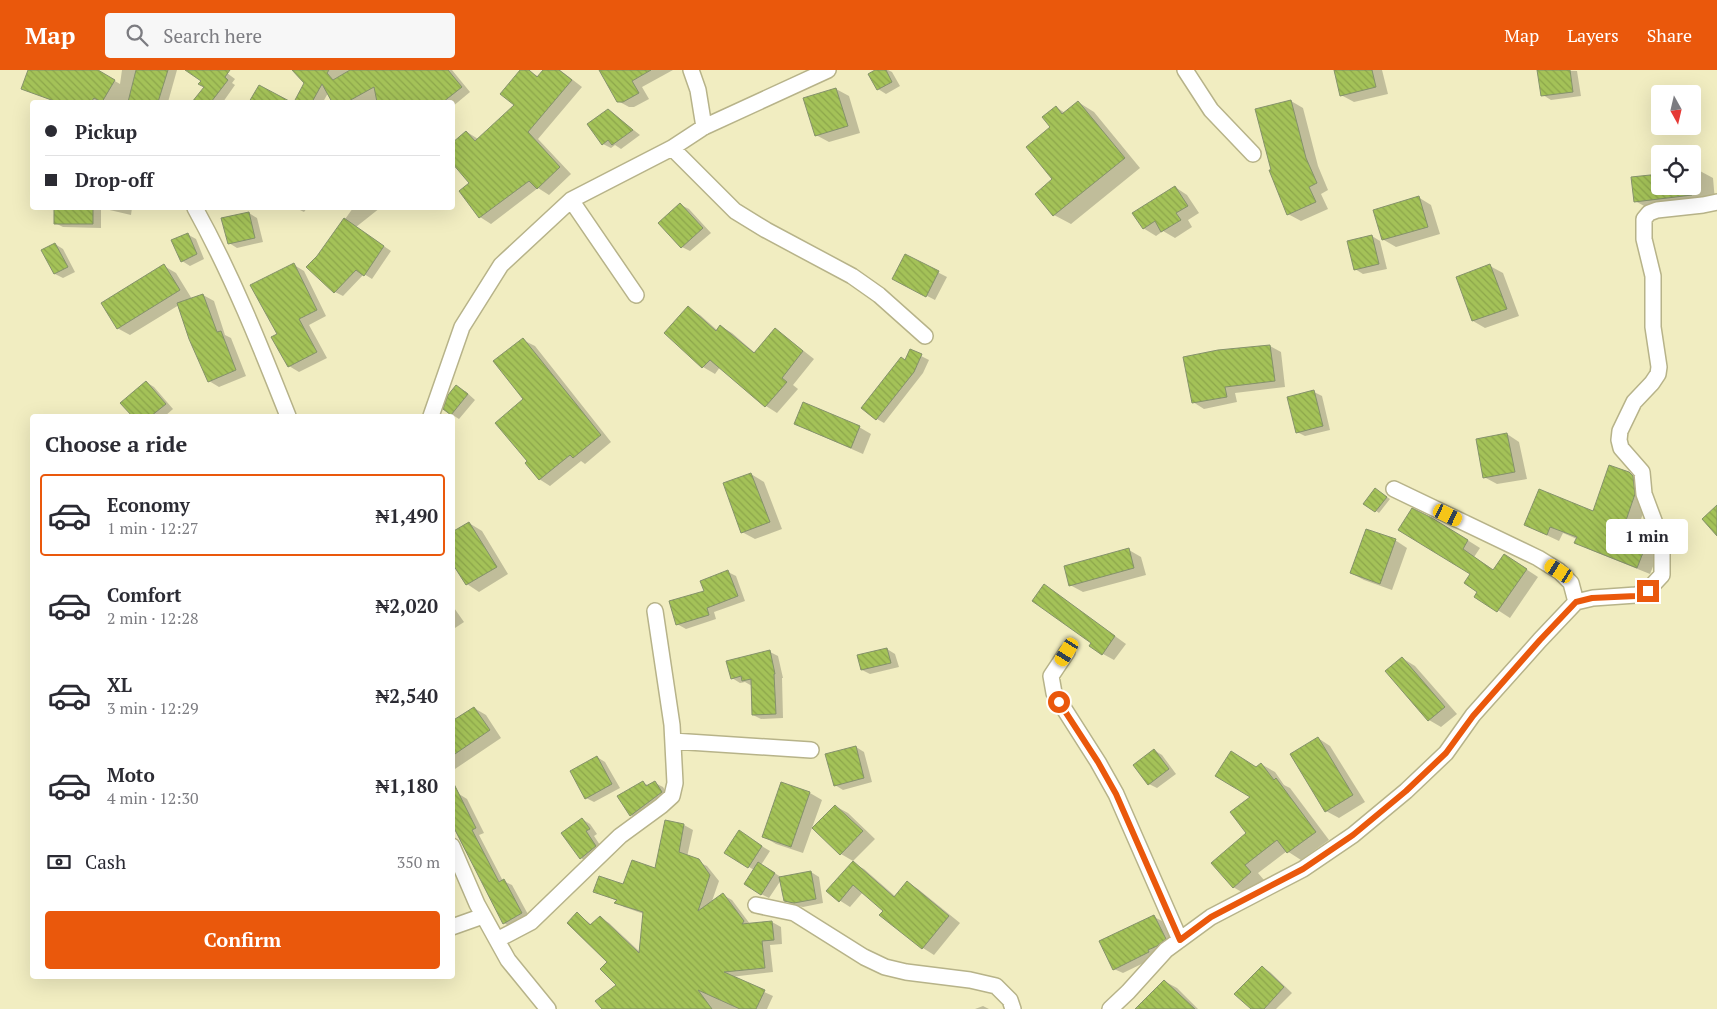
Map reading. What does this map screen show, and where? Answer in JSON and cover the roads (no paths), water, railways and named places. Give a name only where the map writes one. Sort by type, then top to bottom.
[{"type":"street","points":[[691,70],[698,90],[704,127]]},
{"type":"street","points":[[432,414],[462,327],[501,265],[571,200],[672,148],[704,127],[828,70]]},
{"type":"street","points":[[1185,70],[1211,110],[1253,154]]},
{"type":"street","points":[[672,148],[735,211],[766,230],[852,276],[879,295],[924,336]]},
{"type":"street","points":[[571,200],[636,295]]},
{"type":"street","points":[[1110,1009],[1166,950],[1211,917],[1303,869],[1353,835],[1406,791],[1446,753],[1473,716],[1576,602],[1592,598],[1636,596],[1648,591],[1662,575],[1662,542],[1644,494],[1642,472],[1621,448],[1619,440],[1620,431],[1634,402],[1652,383],[1658,374],[1659,367],[1653,327],[1653,276],[1644,239],[1644,219],[1649,213],[1657,210],[1717,202]]},
{"type":"street","points":[[196,210],[214,241],[250,322],[287,414]]},
{"type":"street","points":[[1394,488],[1538,558],[1559,571],[1571,583],[1576,602]]},
{"type":"street","points":[[497,940],[530,922],[620,836],[672,796],[675,783],[673,740],[655,611]]},
{"type":"street","points":[[1067,652],[1051,676],[1054,693],[1116,794],[1180,940]]},
{"type":"street","points":[[673,740],[812,750]]},
{"type":"street","points":[[455,853],[483,916],[508,960],[548,1009]]},
{"type":"street","points":[[756,905],[794,913],[885,967],[906,972],[970,980],[996,986],[1010,1000],[1013,1009]]},
{"type":"street","points":[[455,926],[483,916]]}]
